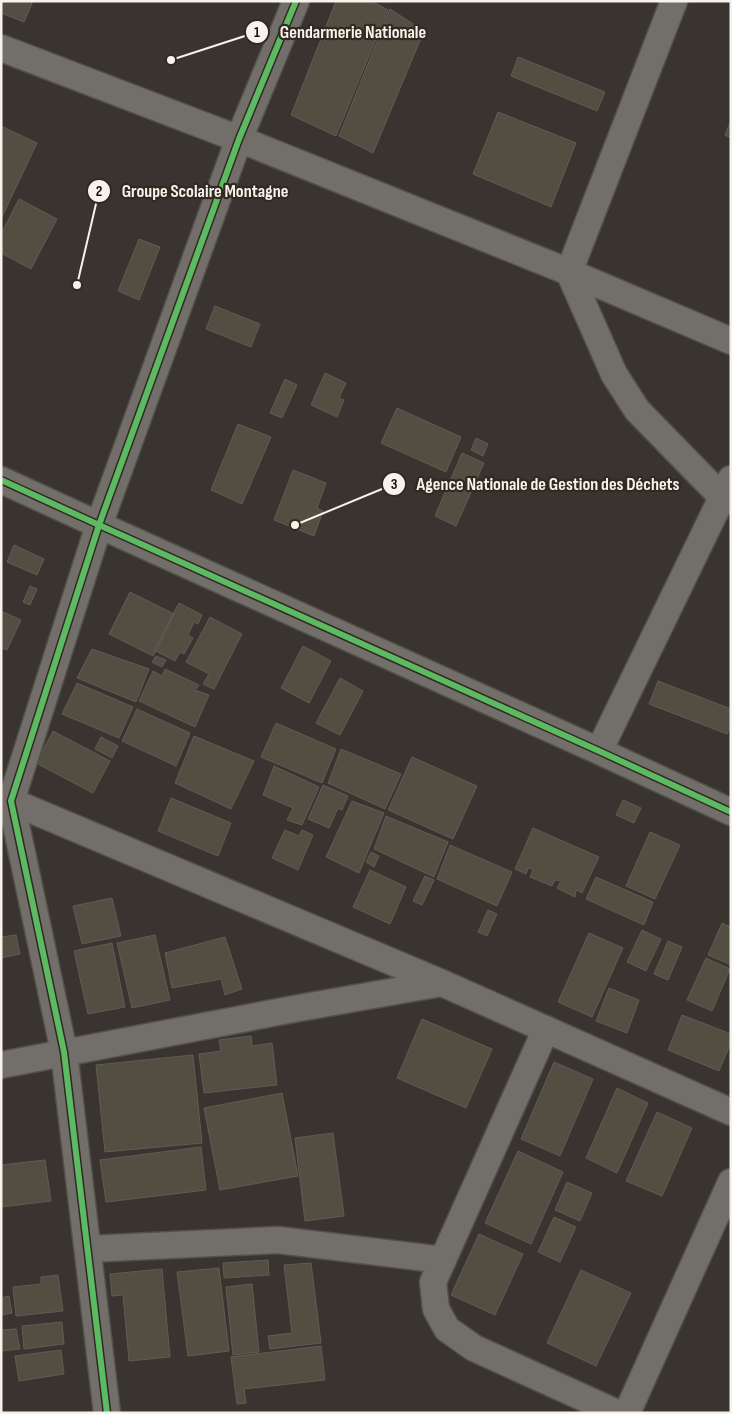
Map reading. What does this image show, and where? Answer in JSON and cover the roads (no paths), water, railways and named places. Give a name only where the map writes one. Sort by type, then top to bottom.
[{"type":"street","points":[[108,1413],[64,1052],[6,799],[99,525],[238,139],[296,1]]},
{"type":"street","points":[[600,751],[728,492],[638,410],[614,374],[569,272],[674,1]]},
{"type":"street","points":[[1,48],[238,139],[569,272],[731,341]]},
{"type":"street","points":[[1,480],[731,812]]},
{"type":"street","points":[[6,799],[442,983],[731,1112]]},
{"type":"street","points":[[1,1065],[299,1008],[442,983]]},
{"type":"street","points":[[546,1029],[433,1282],[436,1309],[447,1329],[474,1348],[617,1413]]},
{"type":"street","points":[[628,1413],[731,1182]]},
{"type":"street","points":[[88,1249],[278,1240],[443,1260]]},
{"type":"place","name":"Gendarmerie Nationale","points":[[171,60]]},
{"type":"place","name":"Groupe Scolaire Montagne","points":[[77,285]]},
{"type":"place","name":"Agence Nationale de Gestion des Déchets","points":[[295,525]]}]
